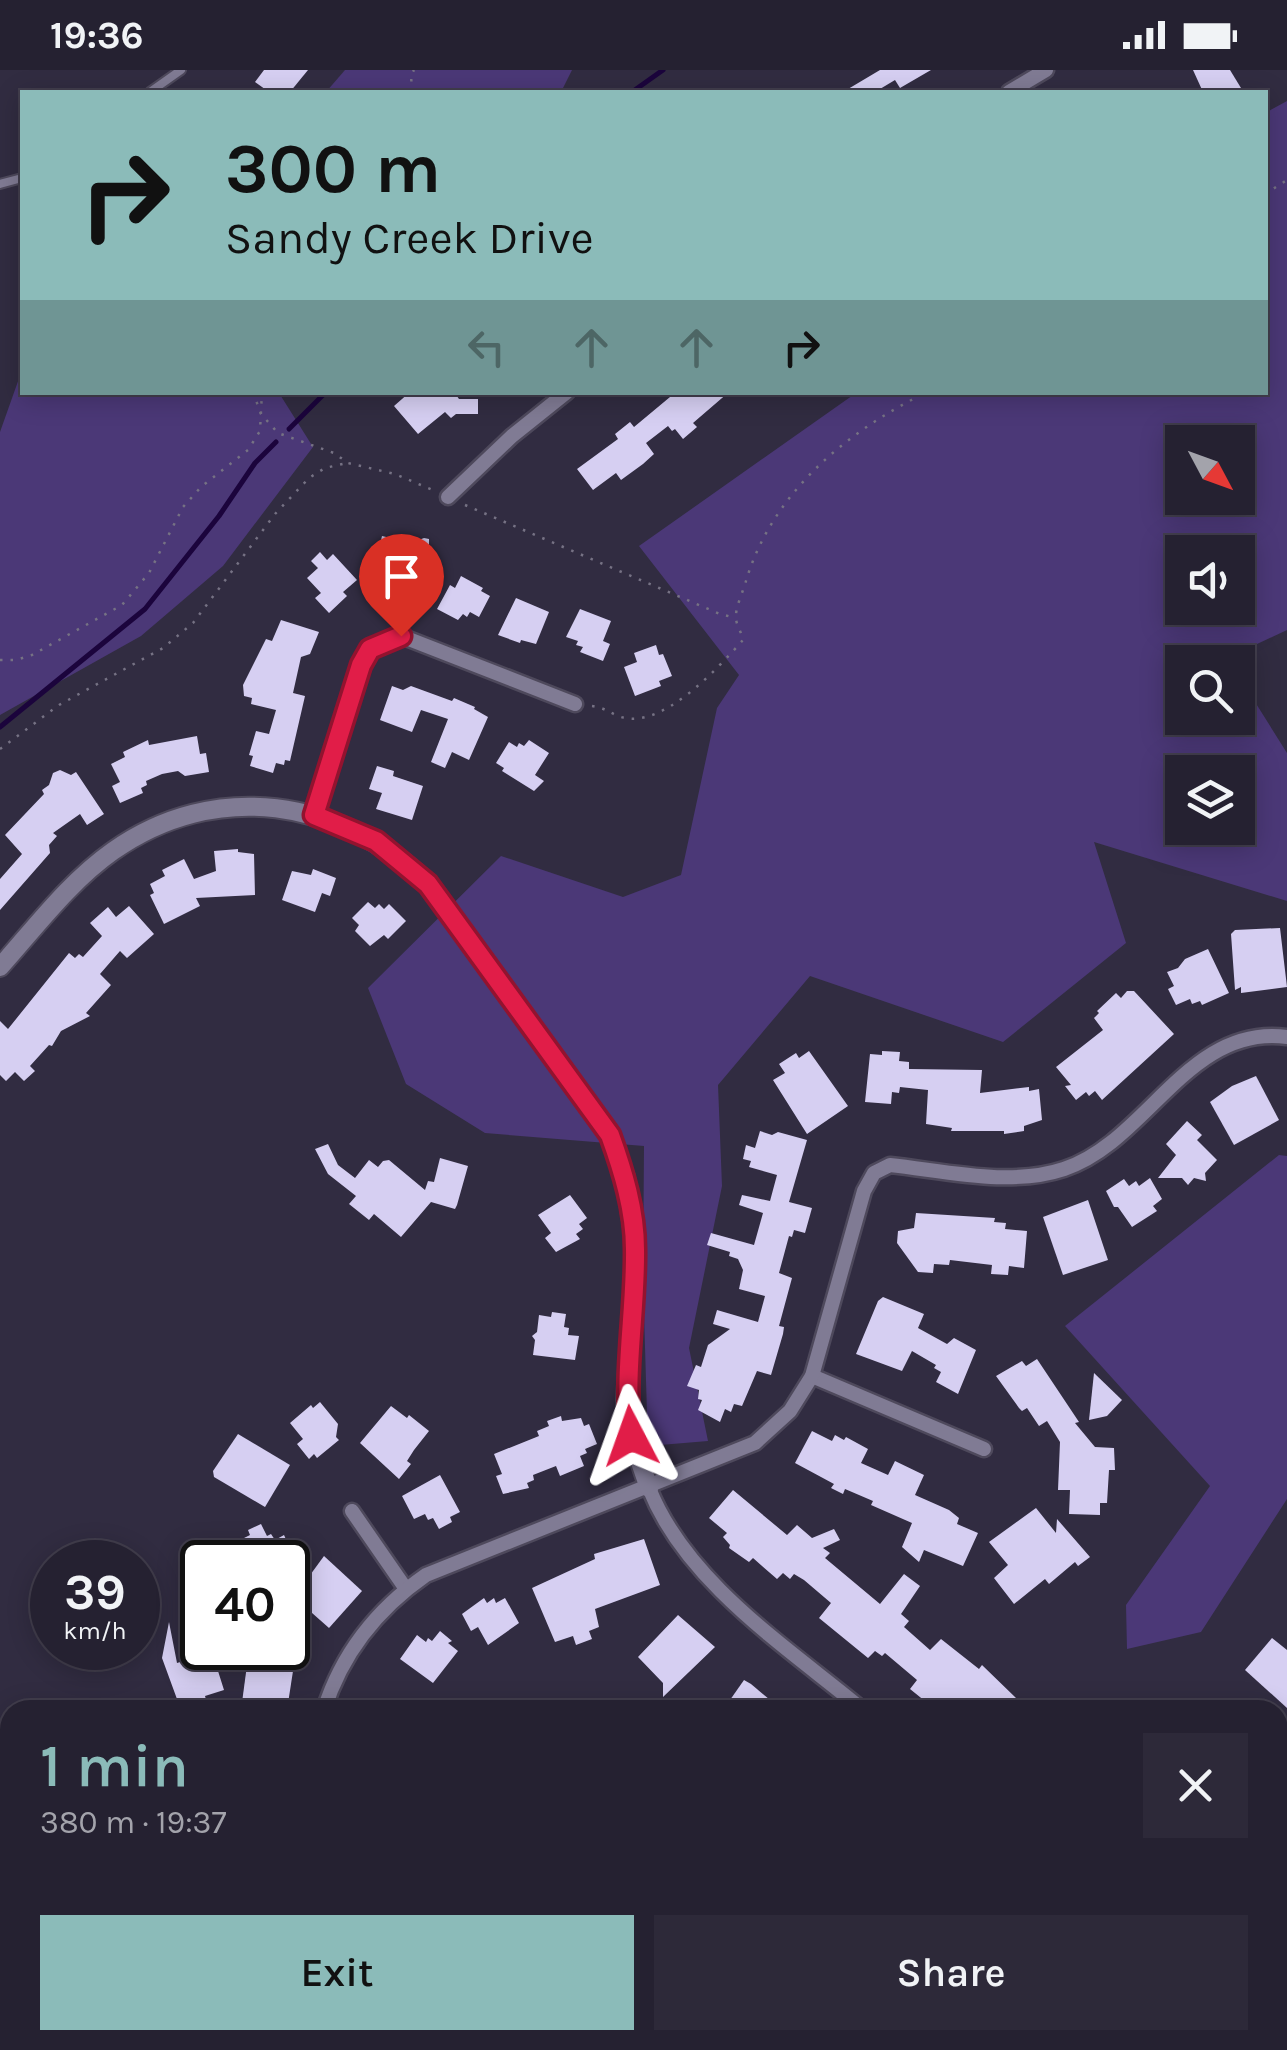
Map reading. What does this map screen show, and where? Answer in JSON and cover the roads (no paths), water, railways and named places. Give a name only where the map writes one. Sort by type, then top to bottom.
[{"type":"street","points":[[1011,90],[1046,70]]},
{"type":"street","points":[[448,497],[512,436],[563,395]]},
{"type":"street","points":[[314,815],[361,665],[370,649],[390,638],[401,636],[575,704]]},
{"type":"street","points":[[0,967],[92,868],[152,828],[196,813],[267,807],[314,815],[376,841],[428,884],[610,1135],[625,1177],[636,1246],[626,1400],[631,1436],[670,1533],[709,1582],[852,1700]]},
{"type":"street","points":[[328,1700],[350,1652],[375,1618],[406,1589],[450,1564],[754,1444],[790,1411],[812,1376],[864,1191],[874,1173],[890,1165],[1022,1178],[1068,1168],[1116,1141],[1200,1061],[1245,1041],[1287,1037]]},
{"type":"street","points":[[812,1376],[984,1449]]},
{"type":"street","points":[[352,1511],[406,1589]]},
{"type":"lane","points":[[153,90],[180,70]]},
{"type":"waterway","points":[[635,90],[663,70]]},
{"type":"waterway","points":[[289,429],[323,395]]},
{"type":"waterway","points":[[0,727],[145,609],[219,516],[255,463],[276,442]]}]
